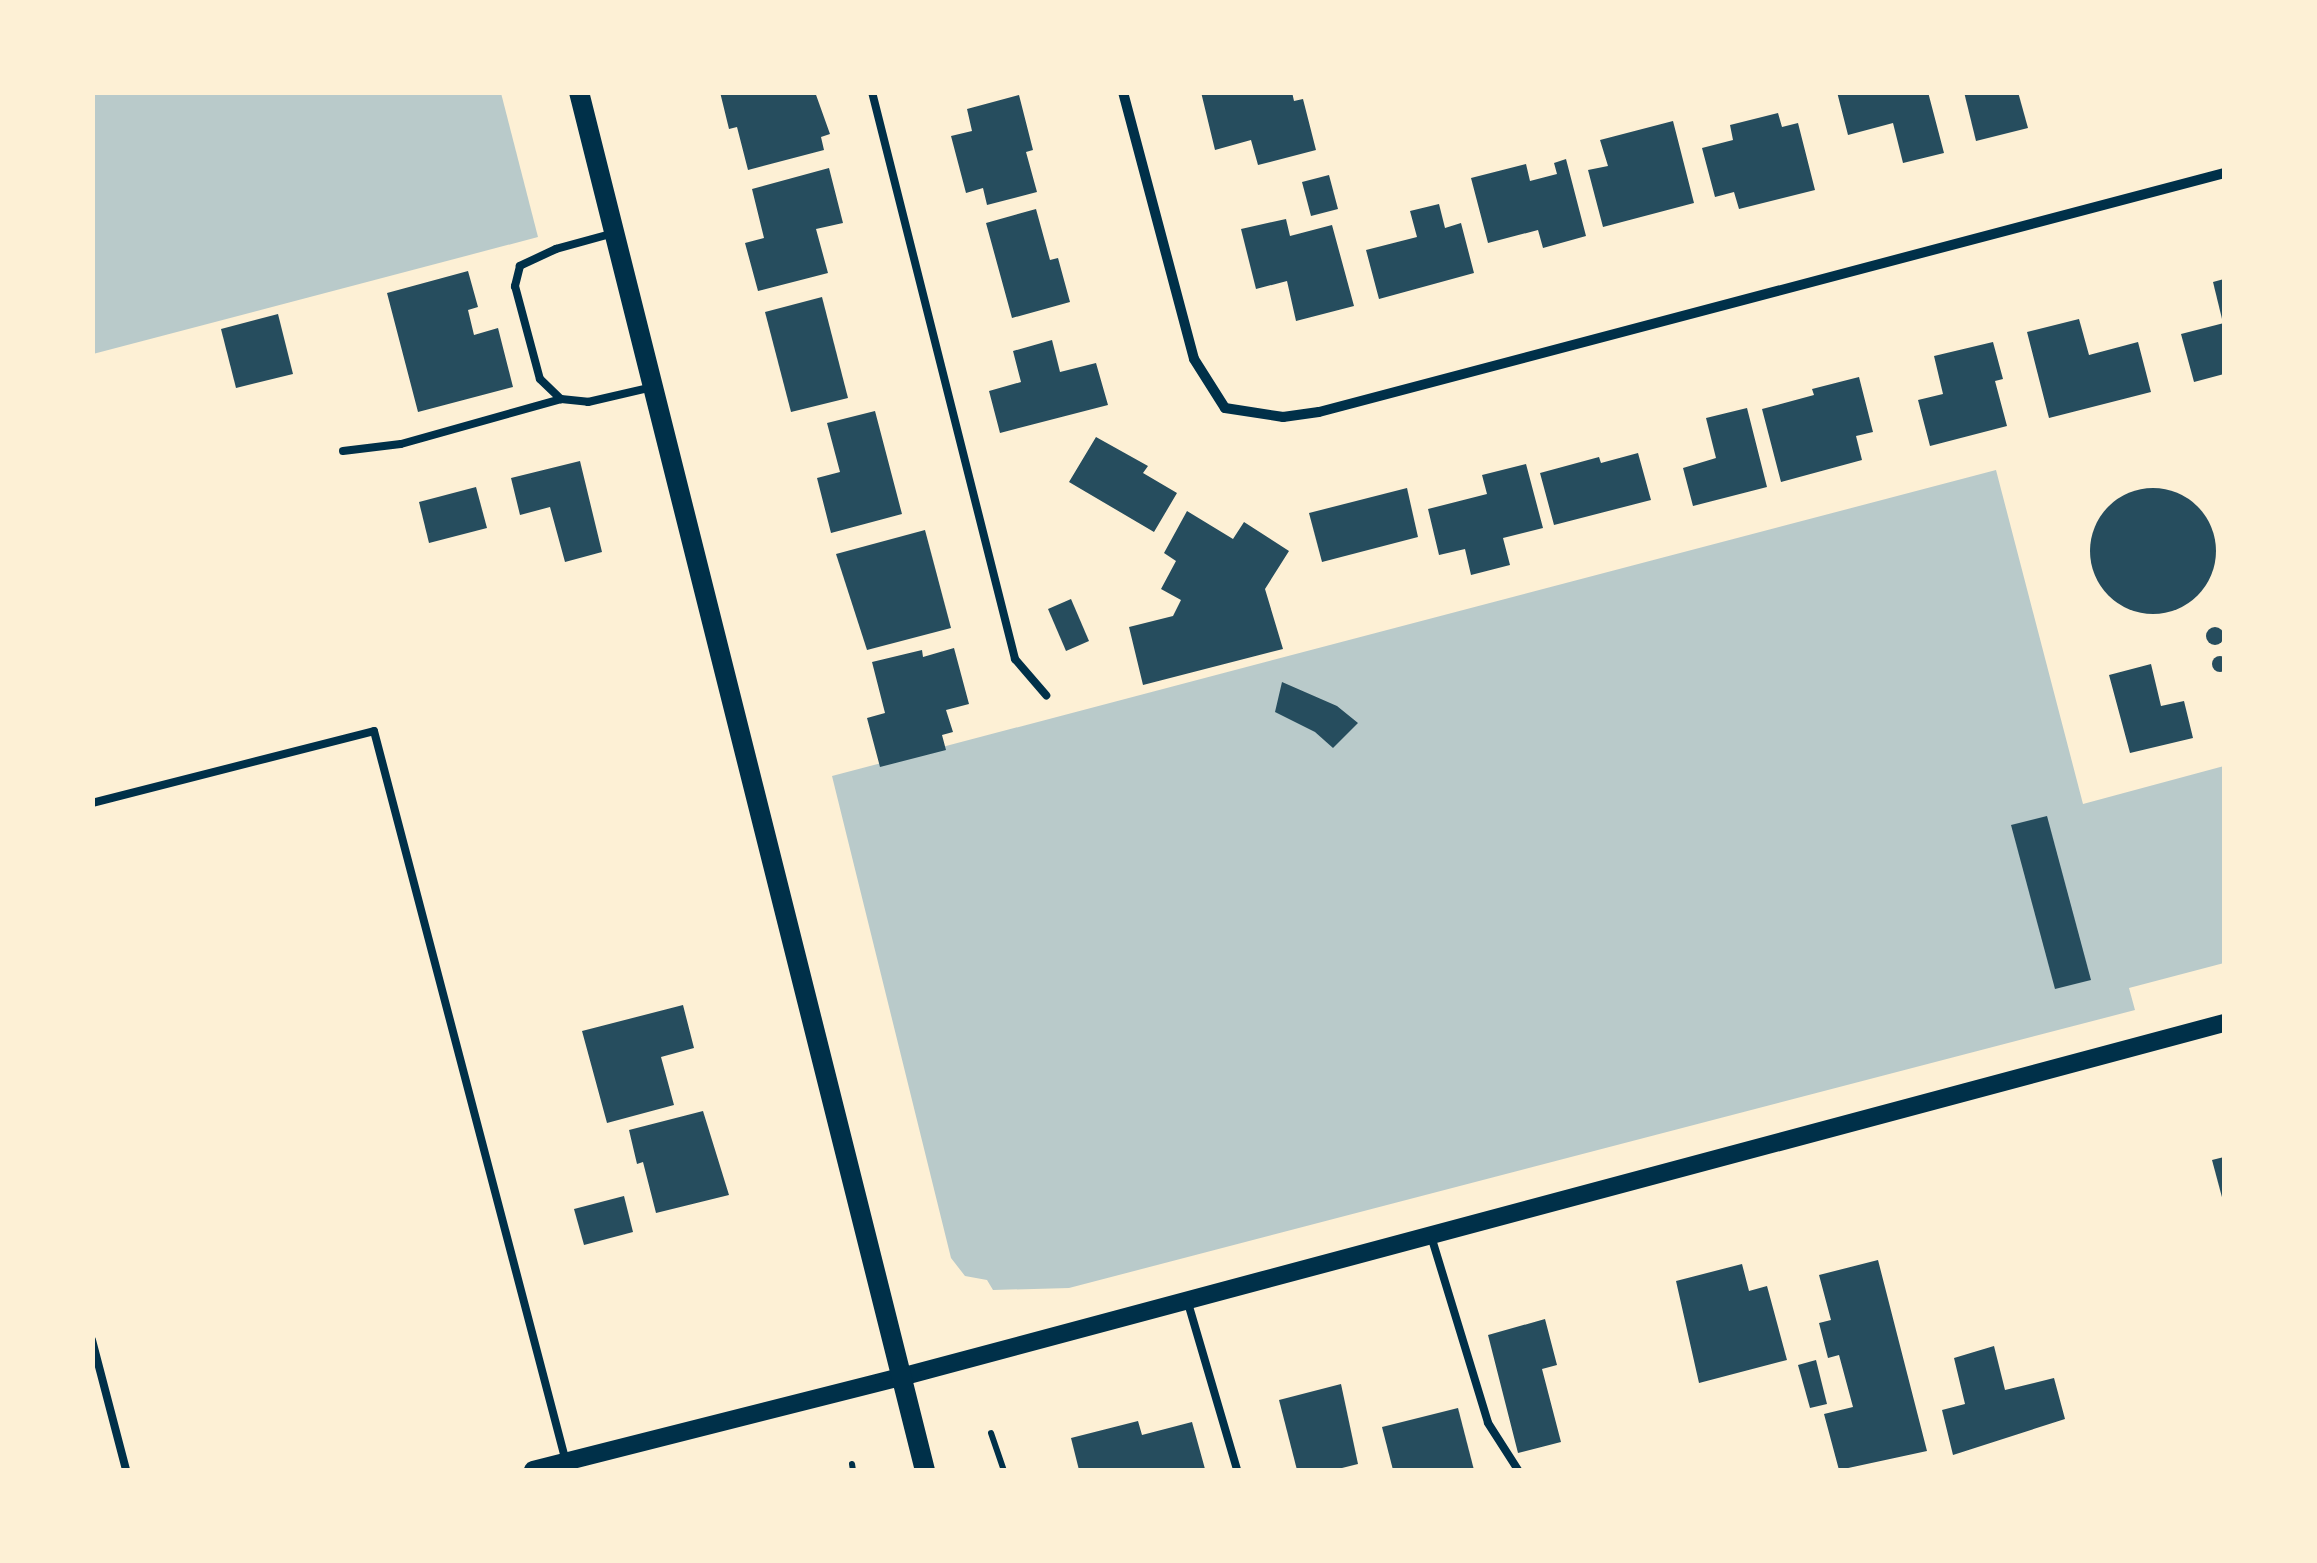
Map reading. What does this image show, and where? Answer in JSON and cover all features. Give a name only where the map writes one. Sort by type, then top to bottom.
[{"type":"main road","points":[[579,92],[925,1470]]},
{"type":"street","points":[[1123,92],[1194,360],[1225,408],[1283,417],[1319,412],[2224,173]]},
{"type":"street","points":[[533,1470],[901,1377],[2224,1023]]},
{"type":"lane","points":[[872,92],[1015,659],[1046,696]]},
{"type":"lane","points":[[561,400],[540,379],[515,286],[520,266],[556,249],[614,233]]},
{"type":"lane","points":[[343,451],[401,444],[561,400],[588,402],[653,387]]},
{"type":"lane","points":[[92,803],[374,730],[566,1462]]},
{"type":"lane","points":[[1431,1236],[1488,1423],[1518,1470]]},
{"type":"lane","points":[[1186,1299],[1238,1470]]},
{"type":"lane","points":[[92,1340],[126,1470]]},
{"type":"path","points":[[991,1433],[1004,1470]]},
{"type":"shaded area","points":[[93,92],[501,93],[538,237],[93,354]]},
{"type":"shaded area","points":[[1996,470],[2083,804],[2224,766],[2224,963],[2129,988],[2135,1010],[1069,1288],[993,1290],[987,1280],[965,1276],[951,1258],[832,776]]},
{"type":"building","points":[[720,92],[815,92],[830,134],[821,137],[824,150],[748,170],[737,127],[729,129]]},
{"type":"building","points":[[1201,92],[1292,92],[1294,101],[1303,99],[1316,150],[1258,165],[1251,140],[1215,150]]},
{"type":"building","points":[[1837,92],[1928,92],[1944,153],[1903,163],[1893,123],[1848,135]]},
{"type":"building","points":[[1964,92],[2018,92],[2028,128],[1976,141]]},
{"type":"building","points":[[1019,95],[1033,150],[1026,152],[1037,192],[987,205],[983,188],[966,193],[951,136],[972,131],[967,109]]},
{"type":"building","points":[[1778,113],[1782,127],[1798,123],[1815,190],[1739,209],[1734,192],[1715,197],[1702,148],[1733,140],[1730,125]]},
{"type":"building","points":[[1673,121],[1694,203],[1603,227],[1588,170],[1608,166],[1600,140]]},
{"type":"building","points":[[1566,159],[1586,236],[1543,248],[1538,230],[1488,243],[1471,178],[1526,164],[1530,181],[1557,174],[1554,163]]},
{"type":"building","points":[[829,168],[843,223],[816,229],[828,273],[758,291],[745,243],[764,238],[752,189]]},
{"type":"building","points":[[1329,175],[1338,209],[1311,216],[1302,182]]},
{"type":"building","points":[[1439,204],[1445,228],[1461,223],[1474,273],[1379,299],[1366,250],[1417,237],[1410,211]]},
{"type":"building","points":[[1036,209],[1050,260],[1058,258],[1070,302],[1012,318],[986,223]]},
{"type":"building","points":[[1286,219],[1290,236],[1332,225],[1354,306],[1296,321],[1287,281],[1256,289],[1241,229]]},
{"type":"building","points":[[468,271],[478,307],[468,310],[474,335],[498,328],[513,387],[418,412],[387,293]]},
{"type":"building","points":[[2224,279],[2224,323],[2223,323],[2213,282]]},
{"type":"building","points":[[822,297],[848,398],[791,412],[765,312]]},
{"type":"building","points":[[278,314],[293,374],[236,388],[221,329]]},
{"type":"building","points":[[2079,319],[2089,355],[2138,342],[2151,392],[2049,418],[2027,332]]},
{"type":"building","points":[[2224,323],[2224,374],[2194,382],[2181,334]]},
{"type":"building","points":[[1052,340],[1060,372],[1096,363],[1108,405],[1000,433],[989,391],[1021,382],[1013,351]]},
{"type":"building","points":[[1993,342],[2003,379],[1995,381],[2007,426],[1930,446],[1918,400],[1943,394],[1934,356]]},
{"type":"building","points":[[1859,377],[1873,432],[1856,436],[1862,460],[1781,482],[1762,409],[1814,395],[1812,389]]},
{"type":"building","points":[[1747,408],[1767,487],[1693,506],[1683,468],[1716,458],[1706,418]]},
{"type":"building","points":[[875,411],[902,514],[831,533],[817,478],[840,472],[827,423]]},
{"type":"building","points":[[1096,437],[1148,466],[1143,473],[1177,493],[1154,532],[1069,482]]},
{"type":"building","points":[[1638,453],[1651,500],[1554,525],[1540,473],[1599,457],[1601,463]]},
{"type":"building","points":[[580,461],[602,552],[565,562],[550,507],[520,515],[511,478]]},
{"type":"building","points":[[1526,464],[1543,528],[1503,538],[1510,565],[1471,575],[1465,549],[1439,555],[1428,509],[1487,494],[1482,475]]},
{"type":"building","points":[[476,487],[487,528],[429,543],[419,502]]},
{"type":"building","points":[[1407,488],[1418,537],[1322,562],[1309,513]]},
{"type":"building","points":[[2153,488],[2177,493],[2197,507],[2211,527],[2216,551],[2211,575],[2197,595],[2177,609],[2153,614],[2129,609],[2109,595],[2095,575],[2090,551],[2095,527],[2109,507],[2129,493]]},
{"type":"building","points":[[1187,511],[1233,539],[1244,522],[1289,551],[1265,589],[1283,649],[1143,685],[1129,627],[1173,616],[1181,600],[1161,589],[1176,561],[1164,553]]},
{"type":"building","points":[[925,530],[951,628],[867,650],[836,554]]},
{"type":"building","points":[[1071,599],[1089,641],[1066,651],[1048,609]]},
{"type":"building","points":[[2215,627],[2222,629],[2222,643],[2215,645],[2208,643],[2206,636],[2208,629]]},
{"type":"building","points":[[954,648],[969,704],[946,710],[953,732],[942,735],[946,750],[880,767],[867,718],[885,713],[872,662],[922,650],[923,657]]},
{"type":"building","points":[[2220,656],[2228,664],[2220,672],[2212,664]]},
{"type":"building","points":[[2151,664],[2161,706],[2184,701],[2193,738],[2130,753],[2109,675]]},
{"type":"building","points":[[1282,682],[1337,706],[1358,723],[1333,748],[1315,732],[1275,712]]},
{"type":"building","points":[[2047,816],[2091,980],[2055,989],[2011,825]]},
{"type":"building","points":[[683,1005],[694,1048],[661,1057],[674,1105],[607,1123],[582,1031]]},
{"type":"building","points":[[703,1111],[729,1195],[656,1213],[643,1162],[637,1164],[629,1130]]},
{"type":"building","points":[[2224,1157],[2224,1201],[2223,1201],[2212,1160]]},
{"type":"building","points":[[624,1196],[633,1232],[584,1245],[574,1209]]},
{"type":"building","points":[[1878,1260],[1927,1451],[1839,1470],[1824,1414],[1853,1407],[1839,1355],[1828,1358],[1819,1323],[1831,1320],[1819,1275]]},
{"type":"building","points":[[1742,1264],[1749,1291],[1767,1286],[1787,1360],[1699,1383],[1676,1281]]},
{"type":"building","points":[[1545,1319],[1557,1365],[1542,1369],[1561,1442],[1518,1453],[1488,1335]]},
{"type":"building","points":[[1994,1346],[2005,1390],[2054,1378],[2065,1419],[1953,1455],[1942,1410],[1965,1404],[1954,1358]]},
{"type":"building","points":[[1816,1360],[1827,1404],[1810,1408],[1798,1365]]},
{"type":"building","points":[[1341,1384],[1358,1464],[1334,1470],[1297,1470],[1279,1400]]},
{"type":"building","points":[[1458,1408],[1474,1470],[1393,1470],[1382,1427]]},
{"type":"building","points":[[1138,1421],[1142,1435],[1192,1422],[1205,1469],[1079,1470],[1071,1438]]}]
